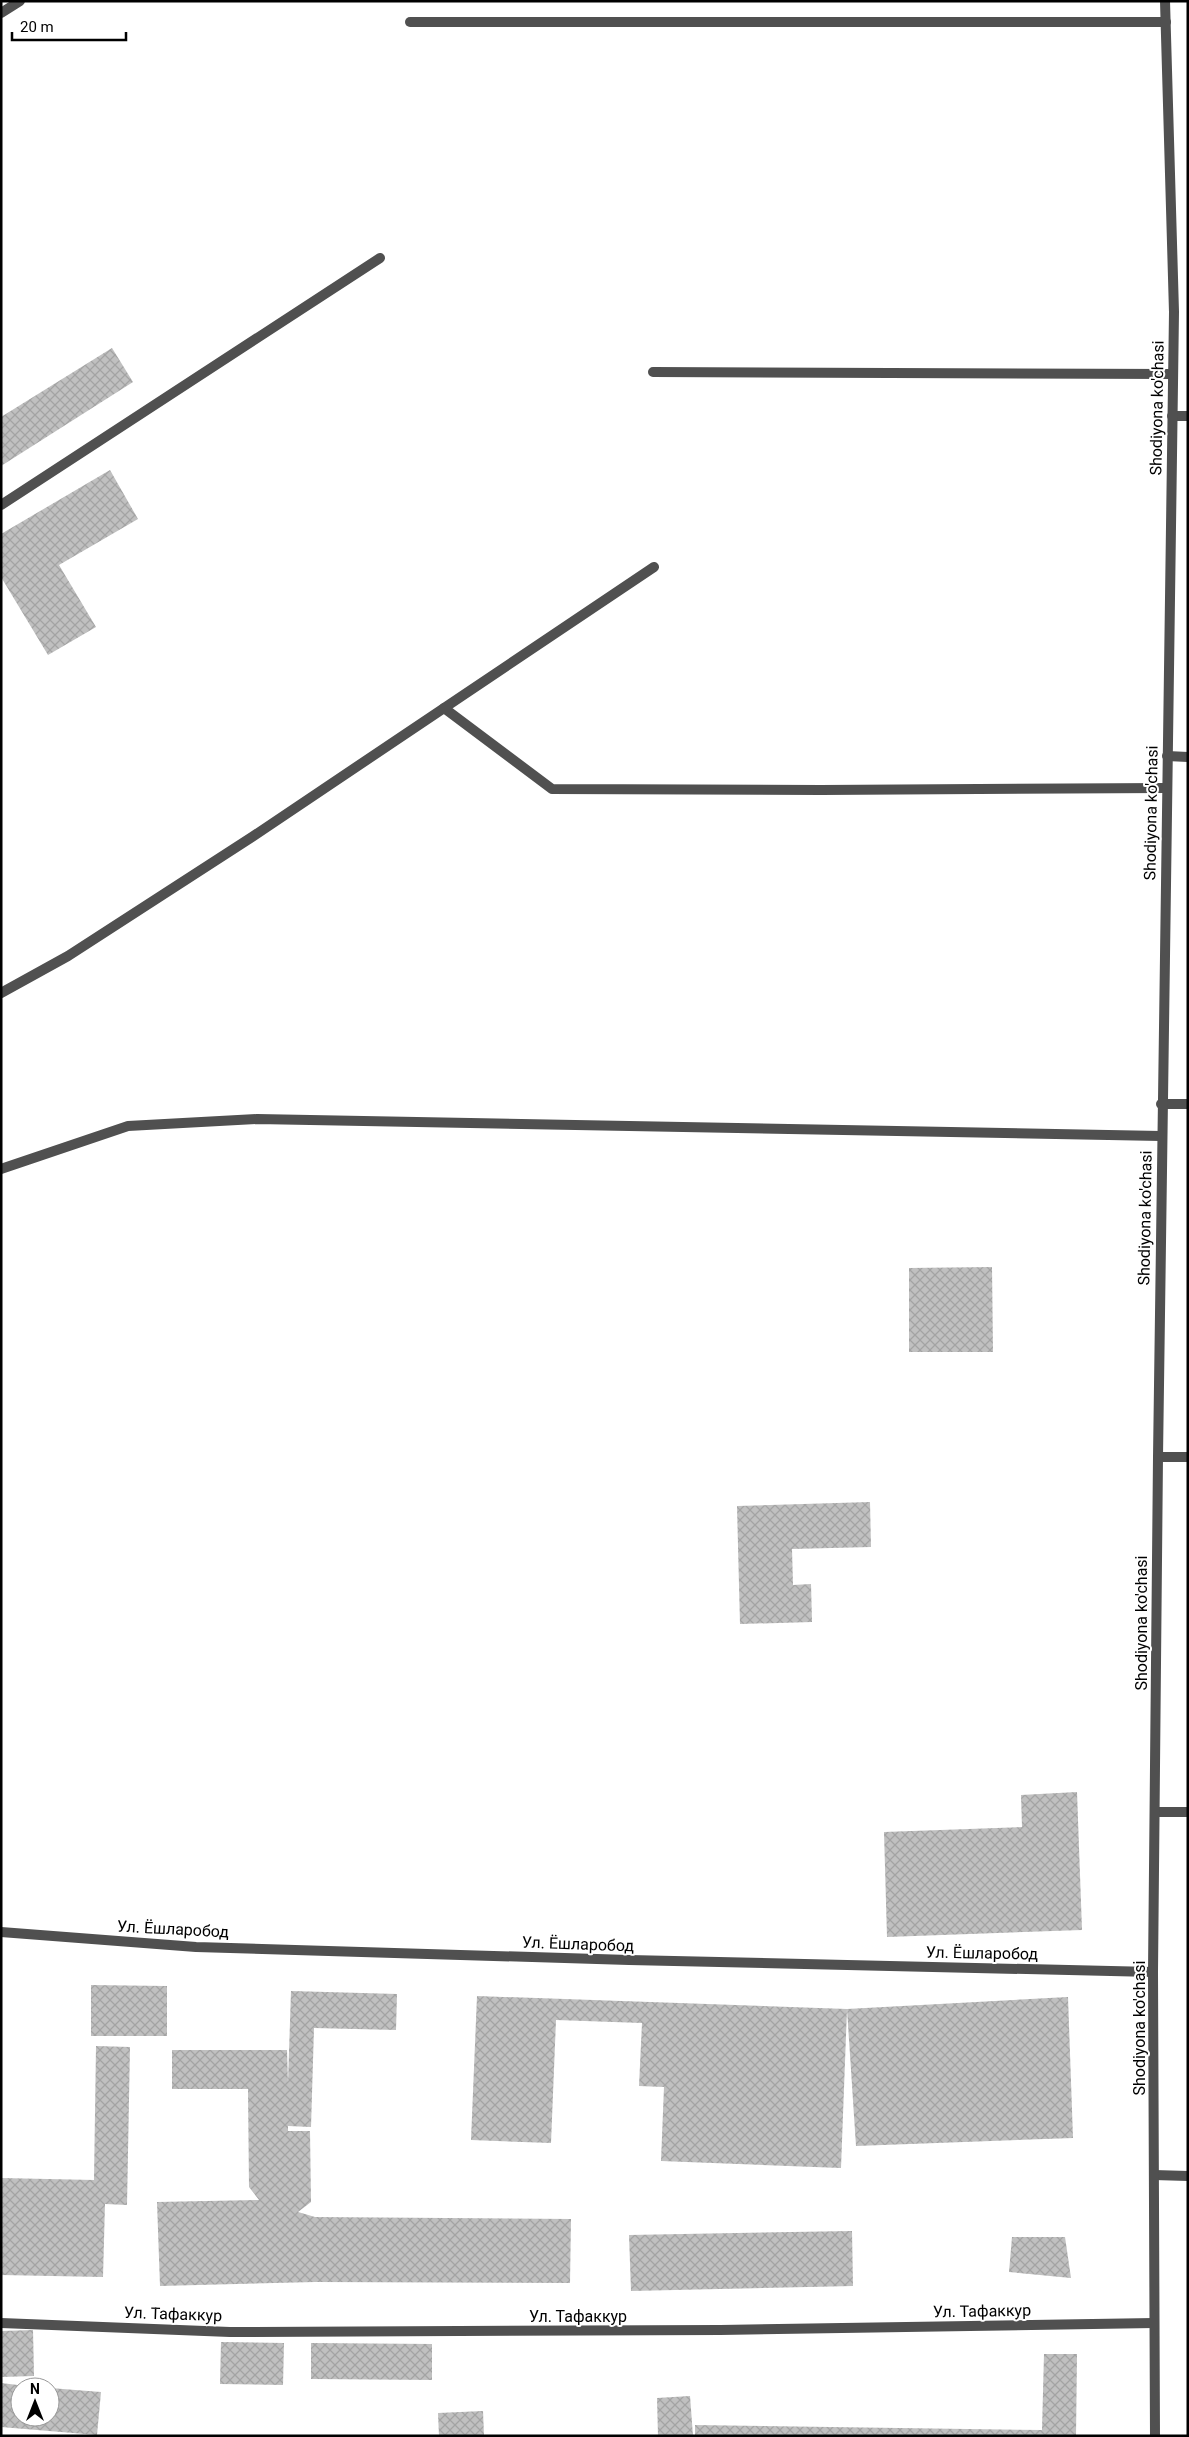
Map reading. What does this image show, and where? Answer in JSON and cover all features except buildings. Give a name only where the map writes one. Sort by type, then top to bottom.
[{"type":"street","points":[[1,13],[20,1]]},
{"type":"street","name":"Shodiyona ko'chasi","points":[[1155,2436],[1154,1972],[1161,1104],[1174,312],[1165,1]]},
{"type":"street","points":[[410,22],[1166,22]]},
{"type":"street","points":[[1,506],[380,258]]},
{"type":"street","points":[[653,372],[1173,374]]},
{"type":"street","points":[[1172,416],[1188,416]]},
{"type":"street","points":[[1,993],[77,951],[252,837],[654,566]]},
{"type":"street","points":[[444,708],[552,789],[1166,788]]},
{"type":"street","points":[[1167,756],[1188,757]]},
{"type":"street","points":[[1161,1104],[1188,1104]]},
{"type":"street","points":[[1,1169],[128,1126],[257,1119],[1161,1136]]},
{"type":"street","points":[[1158,1457],[1188,1458]]},
{"type":"street","points":[[1155,1812],[1188,1812]]},
{"type":"street","name":"Ул. Ёшларобод","points":[[1,1932],[196,1947],[620,1960],[1154,1972]]},
{"type":"street","points":[[1154,2175],[1188,2176]]},
{"type":"street","name":"Ул. Тафаккур","points":[[1,2323],[230,2332],[710,2330],[1154,2323]]}]
